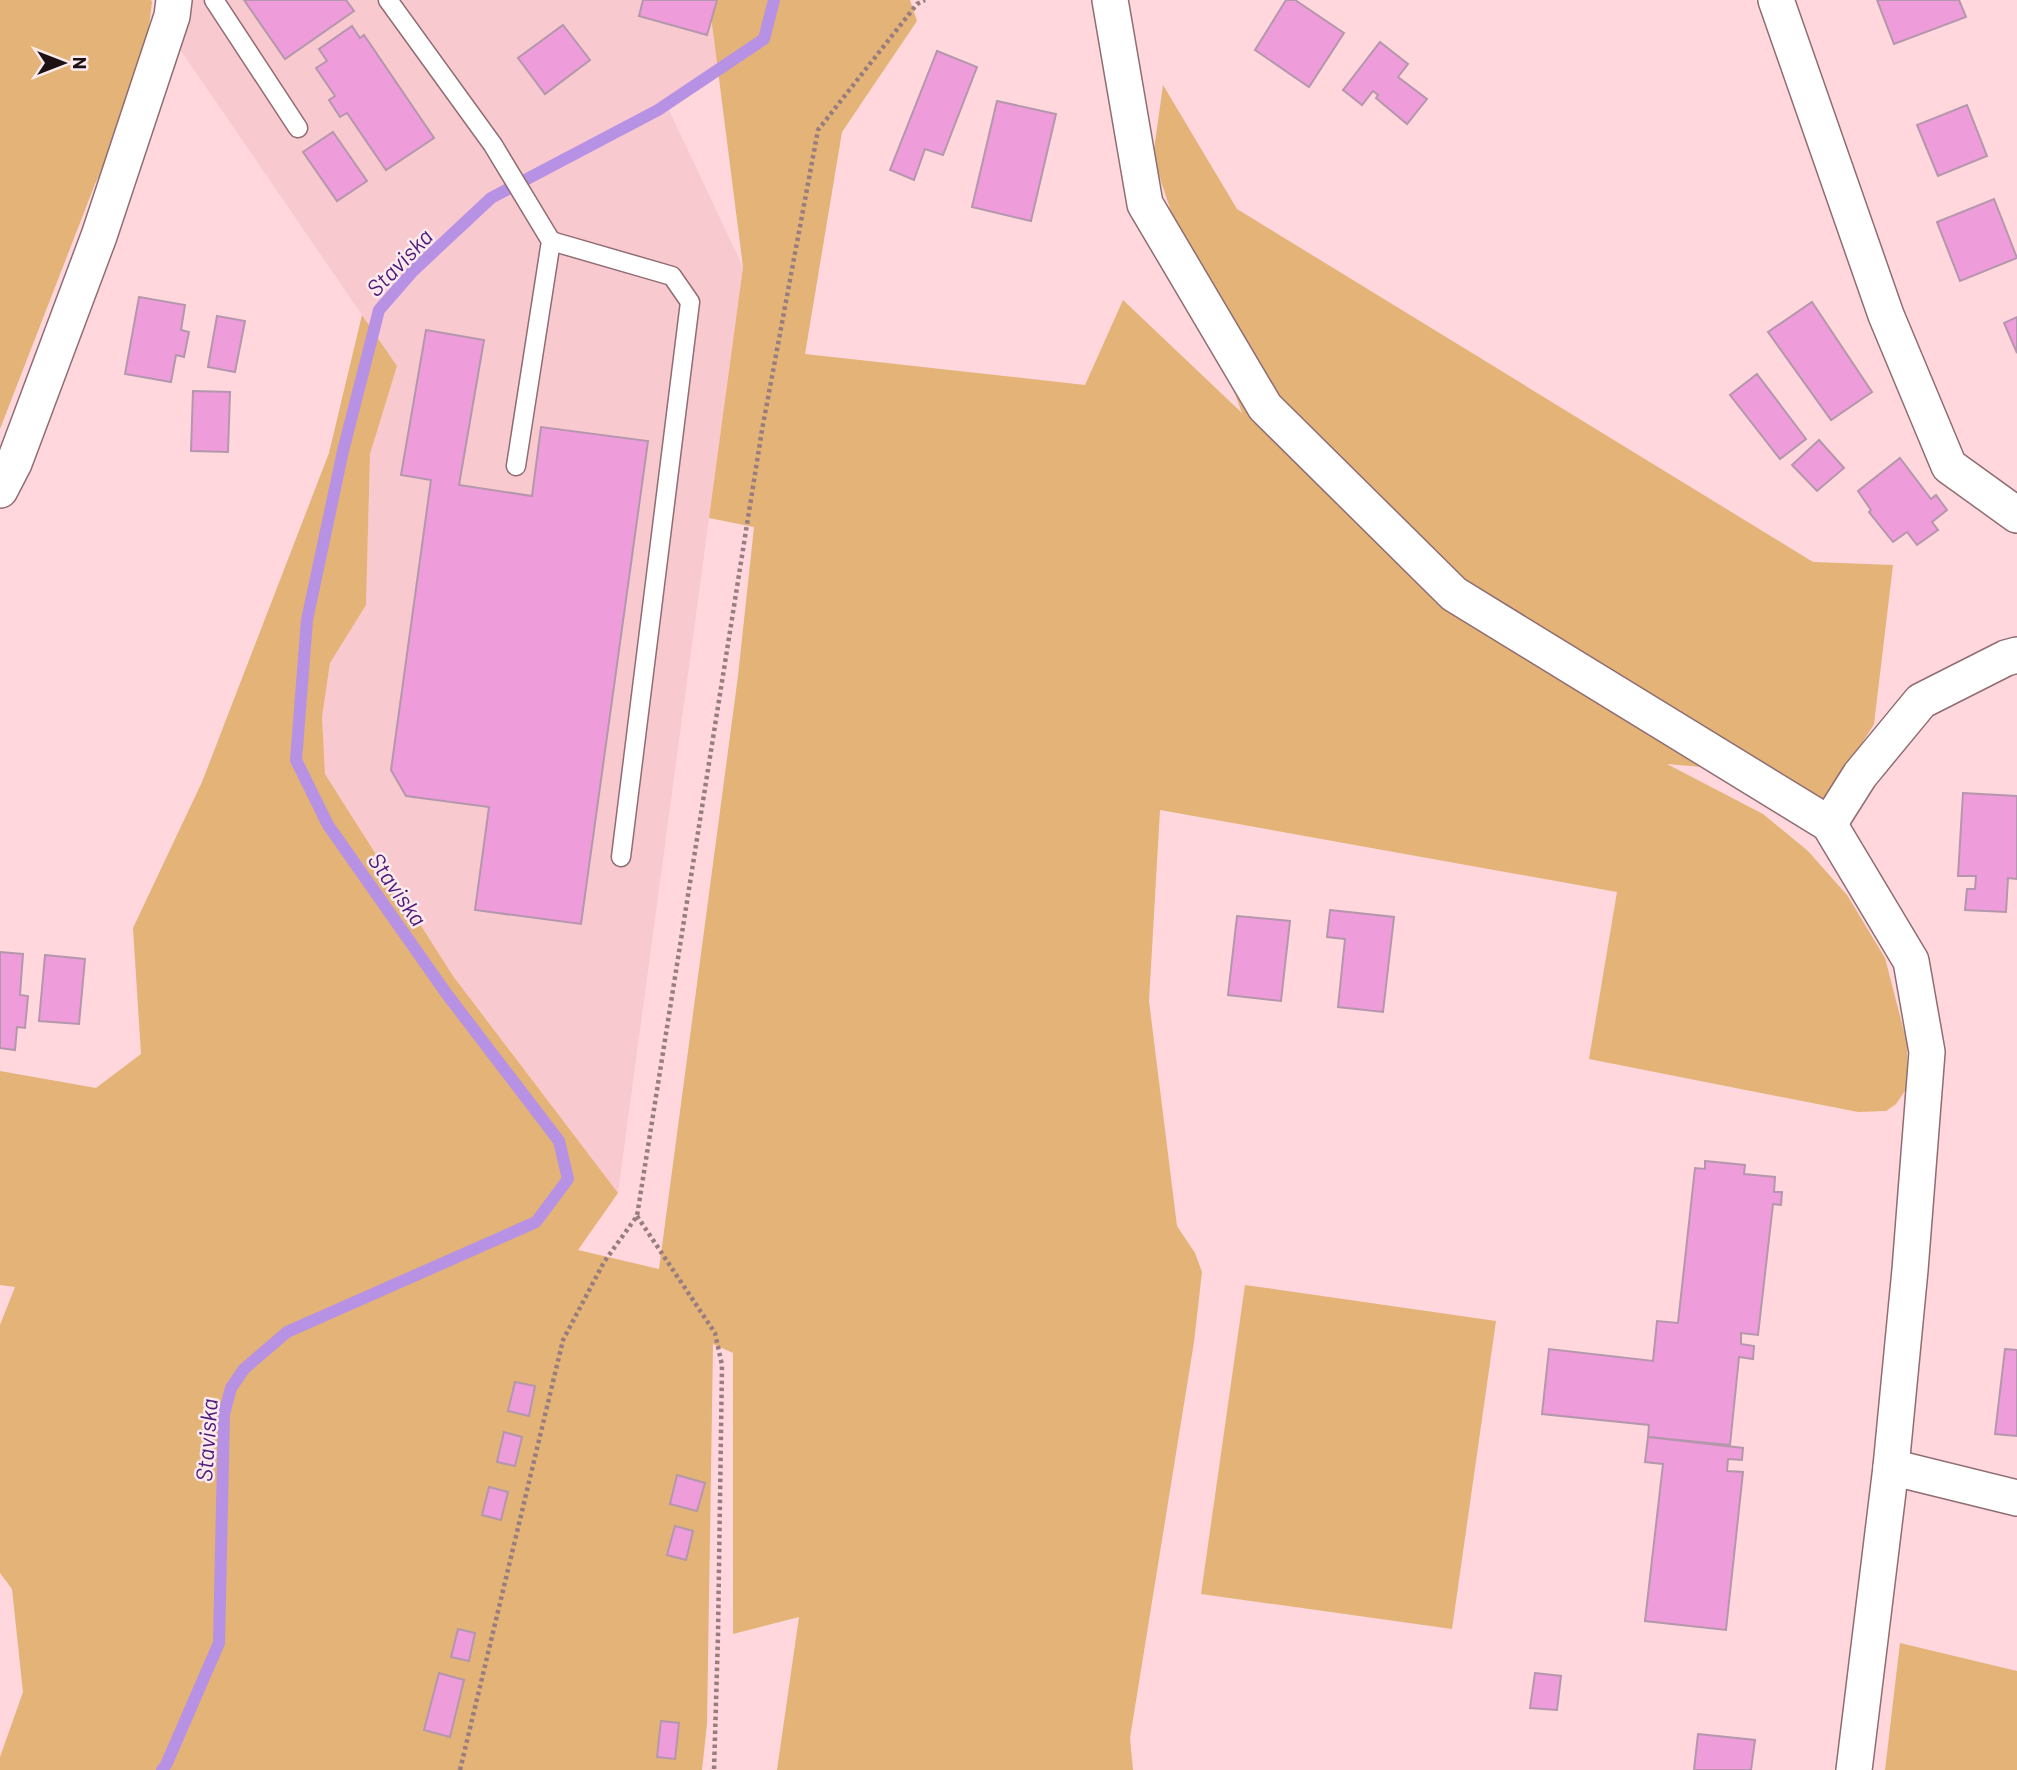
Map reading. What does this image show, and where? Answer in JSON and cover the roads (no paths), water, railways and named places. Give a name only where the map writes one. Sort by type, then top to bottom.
[{"type":"street","points":[[0,490],[15,463],[99,236],[172,16],[174,0]]},
{"type":"street","points":[[1110,0],[1145,204],[1265,407],[1454,594],[1829,824],[1911,961],[1927,1052],[1891,1467],[1854,1770]]},
{"type":"street","points":[[1776,0],[1886,314],[1948,466],[2017,515]]},
{"type":"street","points":[[1829,824],[1860,775],[1922,701],[2017,655]]},
{"type":"street","points":[[1891,1467],[2017,1498]]},
{"type":"lane","points":[[214,0],[298,128]]},
{"type":"lane","points":[[389,1],[493,145],[551,242],[516,466]]},
{"type":"lane","points":[[551,242],[672,276],[690,302],[621,857]]},
{"type":"waterway","name":"Staviska","points":[[162,1770],[219,1643],[224,1414],[231,1388],[244,1369],[287,1332],[536,1222],[568,1179],[559,1141],[446,993],[328,825],[296,760],[307,620],[343,451],[379,310],[413,271],[491,198],[658,110],[764,39],[774,0]]}]
